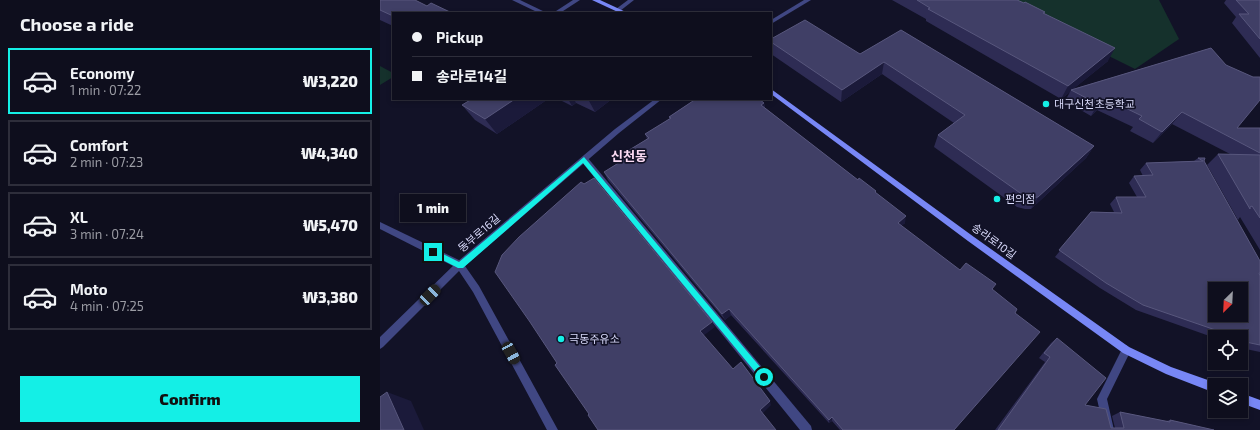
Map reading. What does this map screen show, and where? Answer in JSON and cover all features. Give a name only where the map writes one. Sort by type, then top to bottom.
[{"type":"street","points":[[515,0],[542,12]]},
{"type":"street","points":[[558,12],[577,0]]},
{"type":"street","points":[[595,0],[623,12]]},
{"type":"street","points":[[618,10],[631,0]]},
{"type":"street","points":[[772,21],[808,0]]},
{"type":"street","name":"송라로10길","points":[[772,92],[977,244],[1126,350],[1169,371],[1208,385]]},
{"type":"street","name":"동부로16길","points":[[554,430],[476,289],[460,265],[616,131],[658,100]]},
{"type":"street","points":[[584,159],[808,430]]},
{"type":"street","points":[[380,225],[460,265],[380,344]]},
{"type":"street","points":[[1109,430],[1102,399],[1126,350]]},
{"type":"street","points":[[1248,401],[1260,405]]},
{"type":"green space","points":[[996,0],[1159,0],[1179,39],[1135,69]]},
{"type":"green space","points":[[380,66],[392,72],[392,78],[380,85]]},
{"type":"building","points":[[380,0],[415,0],[427,6],[431,3],[450,12],[392,12],[392,16],[380,10]]},
{"type":"building","points":[[917,0],[1017,0],[1024,3],[1025,2],[1045,12],[1043,13],[1115,48],[1068,86],[928,9],[930,8]]},
{"type":"building","points":[[1236,0],[1260,0],[1260,39],[1239,14],[1249,14]]},
{"type":"building","points":[[805,20],[860,54],[901,30],[1094,146],[1038,197],[1032,198],[1023,195],[938,135],[965,115],[884,62],[842,90],[772,43],[772,38]]},
{"type":"building","points":[[1211,48],[1226,65],[1253,77],[1260,77],[1260,100],[1237,128],[1260,128],[1260,153],[1182,112],[1162,132],[1139,119],[1142,116],[1105,98],[1098,104],[1071,90]]},
{"type":"building","points":[[470,100],[514,100],[485,119],[462,105]]},
{"type":"building","points":[[694,100],[760,100],[764,103],[761,105],[858,180],[859,178],[876,191],[875,192],[906,216],[898,223],[960,270],[966,263],[996,284],[992,289],[1017,309],[1015,313],[1040,332],[954,430],[843,430],[832,417],[829,420],[729,309],[722,314],[604,172],[625,159],[621,155],[649,138],[645,134],[671,118],[669,117]]},
{"type":"building","points":[[1218,154],[1260,155],[1260,218],[1252,206],[1250,209]]},
{"type":"building","points":[[1198,158],[1205,158],[1204,161],[1260,261],[1260,345],[1248,342],[1248,330],[1216,330],[1143,305],[1106,283],[1059,250],[1091,212],[1122,213],[1116,197],[1146,197],[1134,176],[1153,175],[1146,163],[1203,161]]},
{"type":"building","points":[[594,178],[712,322],[700,331],[733,369],[741,362],[770,401],[760,410],[776,430],[598,430],[588,415],[589,414],[555,365],[557,363],[495,272],[502,255],[519,237],[581,182],[584,184]]},
{"type":"building","points":[[1057,338],[1106,378],[1085,405],[1106,409],[1111,428],[1124,428],[1120,412],[1170,422],[1170,420],[1214,430],[998,430],[1050,357],[1044,353]]},
{"type":"building","points":[[387,392],[404,430],[380,430],[380,397]]},
{"type":"place","name":"대구신천초등학교","points":[[1046,104]]},
{"type":"place","name":"편의점","points":[[997,199]]},
{"type":"place","name":"극동주유소","points":[[561,339]]},
{"type":"district","name":"신천동","points":[[629,156]]},
{"type":"route","points":[[433,252],[460,265],[584,159],[764,377]]}]
